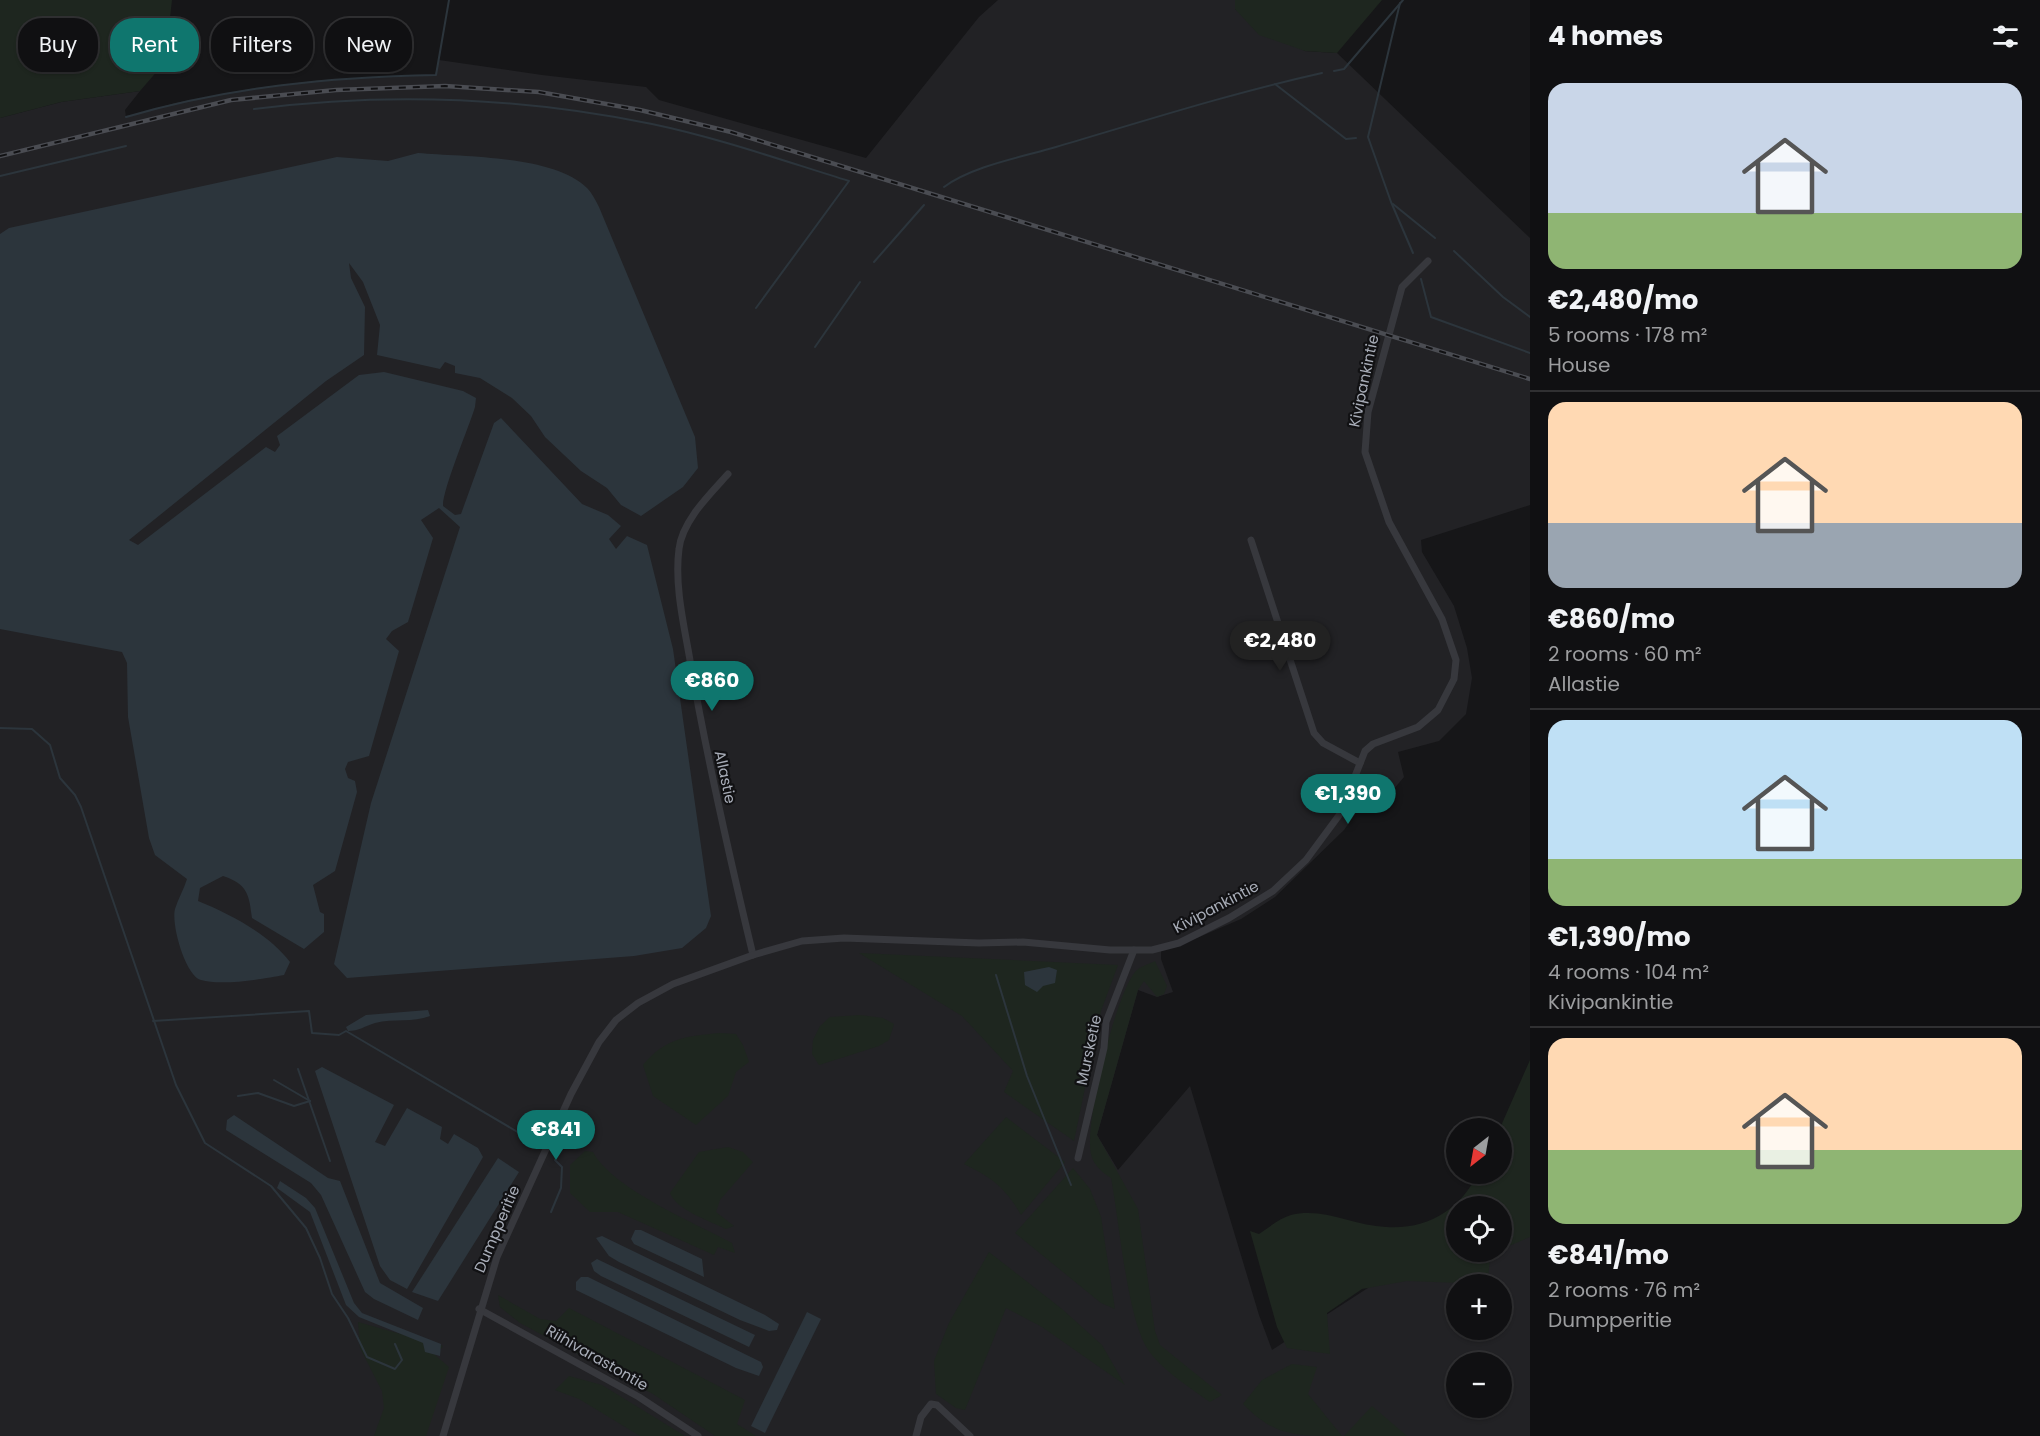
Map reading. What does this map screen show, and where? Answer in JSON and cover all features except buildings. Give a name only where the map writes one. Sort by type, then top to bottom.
[{"type":"street","name":"Kivipankintie","points":[[753,955],[802,941],[844,938],[979,943],[1023,942],[1062,947],[1152,950],[1179,943],[1229,918],[1274,891],[1306,860],[1340,814],[1360,763],[1373,744],[1418,727],[1438,710],[1454,679],[1456,660],[1442,619],[1389,522],[1365,452],[1368,412],[1402,287],[1428,261]]},
{"type":"street","name":"Allastie","points":[[728,474],[709,495],[684,531],[679,547],[680,599],[711,781],[753,955]]},
{"type":"street","points":[[1251,540],[1314,733],[1323,743],[1360,763]]},
{"type":"street","name":"Mursketie","points":[[1078,1158],[1104,1048],[1106,1022],[1134,950]]},
{"type":"street","name":"Dumpperitie","points":[[443,1436],[479,1309],[497,1257],[571,1094],[599,1042],[616,1020],[638,1003],[673,984],[753,955]]},
{"type":"street","name":"Riihivarastontie","points":[[479,1309],[639,1397],[698,1436]]},
{"type":"street","points":[[916,1436],[921,1417],[931,1404],[937,1405],[970,1436]]},
{"type":"shaded area","points":[[0,0],[172,0],[170,18],[110,18],[110,72],[156,72],[140,91],[61,102],[0,118]]},
{"type":"shaded area","points":[[998,0],[1235,0],[1235,9],[1305,51],[1337,53],[1530,238],[1530,505],[1421,540],[1422,552],[1454,606],[1467,648],[1472,678],[1466,714],[1439,741],[1398,752],[1404,777],[1388,796],[1375,786],[1344,830],[1275,897],[1241,919],[1197,938],[1161,949],[1161,959],[1173,992],[1157,997],[1138,990],[1097,1135],[1118,1170],[1190,1086],[1259,1315],[1272,1350],[1446,1237],[1446,1262],[1512,1262],[1512,1211],[1530,1217],[1530,1436],[0,1436],[0,118],[61,102],[140,91],[125,110],[126,117],[175,103],[255,88],[323,80],[435,75],[439,60],[646,87],[659,100],[866,158],[979,17]]},
{"type":"shaded area","points":[[1235,0],[1382,0],[1337,53],[1305,51],[1259,35],[1235,9]]},
{"type":"shaded area","points":[[418,153],[531,163],[572,177],[589,190],[599,207],[695,437],[698,468],[683,487],[641,516],[621,505],[607,488],[581,471],[545,437],[531,416],[512,398],[480,378],[455,373],[455,366],[445,362],[440,369],[377,355],[380,325],[363,282],[349,263],[351,278],[365,307],[364,355],[326,381],[129,540],[138,545],[266,447],[275,452],[280,445],[277,436],[359,375],[384,372],[463,391],[476,398],[443,506],[455,515],[461,514],[494,423],[501,418],[582,504],[608,515],[621,526],[609,539],[616,549],[627,536],[647,545],[673,649],[711,916],[706,928],[682,948],[634,956],[347,978],[334,964],[371,803],[460,527],[439,508],[421,520],[433,538],[408,622],[392,631],[386,639],[399,651],[369,756],[348,762],[345,769],[348,778],[355,781],[357,792],[335,871],[313,885],[320,912],[324,914],[324,932],[304,949],[252,918],[246,891],[238,883],[223,876],[200,888],[198,901],[248,926],[271,942],[290,962],[284,975],[231,982],[201,980],[195,976],[185,959],[175,926],[175,909],[187,879],[155,855],[149,838],[128,717],[127,663],[122,652],[0,629],[0,234],[9,228],[337,157],[388,161]]},
{"type":"shaded area","points":[[859,953],[1118,965],[1101,1011],[1074,1141],[1004,1092],[1013,1071],[962,1016]]},
{"type":"shaded area","points":[[1155,961],[1167,986],[1164,994],[1157,997],[1144,981],[1138,990],[1097,1135],[1138,1209],[1155,1331],[1160,1345],[1222,1395],[1210,1402],[1167,1370],[1147,1348],[1134,1314],[1129,1291],[1111,1178],[1096,1165],[1091,1154],[1092,1117],[1110,1032],[1127,986],[1135,972]]},
{"type":"shaded area","points":[[1049,967],[1057,970],[1055,983],[1043,986],[1037,992],[1025,985],[1024,972]]},
{"type":"shaded area","points":[[428,1010],[430,1016],[424,1018],[375,1023],[352,1031],[348,1031],[346,1027],[366,1015]]},
{"type":"shaded area","points":[[860,1015],[883,1018],[894,1024],[889,1040],[879,1046],[819,1065],[812,1054],[813,1040],[820,1026],[830,1017]]},
{"type":"shaded area","points":[[720,1033],[736,1034],[749,1062],[736,1072],[728,1096],[696,1125],[653,1096],[643,1065],[660,1049],[677,1040]]},
{"type":"shaded area","points":[[1530,1060],[1530,1237],[1512,1245],[1512,1196],[1463,1196],[1472,1184],[1512,1184],[1512,1118],[1504,1118]]},
{"type":"shaded area","points":[[322,1067],[394,1105],[375,1142],[385,1146],[407,1108],[442,1127],[440,1139],[448,1144],[454,1134],[478,1148],[483,1157],[407,1289],[390,1280],[380,1266],[315,1071]]},
{"type":"shaded area","points":[[234,1115],[328,1178],[340,1181],[380,1283],[423,1308],[418,1320],[374,1299],[365,1292],[321,1195],[311,1183],[226,1130],[227,1120]]},
{"type":"shaded area","points":[[1006,1117],[1065,1162],[1021,1215],[997,1184],[964,1164]]},
{"type":"shaded area","points":[[728,1147],[743,1152],[753,1162],[720,1200],[716,1212],[734,1226],[726,1229],[686,1210],[673,1199],[670,1193],[699,1152]]},
{"type":"shaded area","points":[[585,1151],[593,1152],[603,1166],[635,1192],[732,1243],[735,1253],[718,1247],[714,1255],[618,1212],[590,1212],[570,1193],[570,1165]]},
{"type":"shaded area","points":[[498,1158],[519,1172],[438,1301],[412,1292]]},
{"type":"shaded area","points":[[1073,1168],[1090,1189],[1101,1217],[1115,1309],[1101,1303],[1015,1233]]},
{"type":"shaded area","points":[[280,1181],[306,1198],[315,1208],[354,1303],[362,1313],[441,1344],[440,1356],[425,1352],[423,1343],[359,1317],[346,1305],[310,1212],[277,1188]]},
{"type":"shaded area","points":[[1446,1211],[1446,1262],[1489,1262],[1489,1274],[1446,1274],[1446,1282],[1407,1281],[1362,1289],[1327,1313],[1330,1354],[1287,1348],[1277,1327],[1250,1231],[1259,1234],[1283,1218],[1303,1213],[1327,1215],[1362,1224],[1386,1227],[1416,1225]]},
{"type":"shaded area","points":[[635,1230],[641,1230],[702,1259],[704,1277],[634,1244],[631,1239]]},
{"type":"shaded area","points":[[602,1236],[765,1315],[779,1324],[777,1330],[769,1331],[740,1320],[619,1262],[609,1256],[596,1238]]},
{"type":"shaded area","points":[[989,1252],[1062,1309],[1102,1345],[1125,1385],[1042,1327],[1006,1308],[965,1410],[956,1408],[936,1394],[934,1361],[949,1323]]},
{"type":"shaded area","points":[[597,1259],[755,1335],[749,1347],[601,1276],[594,1271],[591,1263]]},
{"type":"shaded area","points":[[581,1277],[588,1277],[761,1362],[763,1367],[759,1376],[736,1368],[576,1290],[576,1282]]},
{"type":"shaded area","points":[[498,1295],[540,1319],[556,1321],[569,1308],[745,1400],[737,1424],[756,1436],[715,1436],[653,1394],[520,1323],[500,1307]]},
{"type":"shaded area","points":[[807,1312],[821,1319],[765,1433],[751,1426]]},
{"type":"shaded area","points":[[358,1322],[443,1346],[435,1355],[449,1367],[426,1436],[374,1436],[384,1408],[382,1391],[360,1348]]},
{"type":"shaded area","points":[[1292,1364],[1317,1367],[1308,1394],[1342,1436],[1311,1436],[1286,1432],[1254,1415],[1243,1404],[1262,1380]]},
{"type":"shaded area","points":[[569,1376],[602,1385],[685,1436],[640,1436],[579,1399],[555,1390]]},
{"type":"shaded area","points":[[1372,1406],[1407,1436],[1344,1436]]},
{"type":"waterway","points":[[126,117],[241,91],[318,81],[436,75],[449,0]]},
{"type":"waterway","points":[[1334,71],[1344,69],[1403,0]]},
{"type":"waterway","points":[[1400,3],[1368,137],[1391,202],[1413,253]]},
{"type":"waterway","points":[[944,187],[969,173],[998,163],[1221,98],[1322,73]]},
{"type":"waterway","points":[[1275,84],[1346,139],[1356,138]]},
{"type":"waterway","points":[[254,109],[354,100],[404,99],[454,100],[553,108],[652,124],[702,136],[849,181],[756,308]]},
{"type":"waterway","points":[[0,176],[126,146]]},
{"type":"waterway","points":[[1393,204],[1435,238]]},
{"type":"waterway","points":[[874,262],[924,205]]},
{"type":"waterway","points":[[1454,251],[1503,297],[1530,317]]},
{"type":"waterway","points":[[1421,279],[1431,317],[1530,353]]},
{"type":"waterway","points":[[815,347],[860,282]]},
{"type":"waterway","points":[[0,728],[32,729],[50,745],[60,778],[75,795],[81,807],[176,1085],[205,1143],[271,1186],[306,1228],[320,1258],[332,1294],[348,1318],[367,1357],[395,1369],[402,1360],[395,1344]]},
{"type":"waterway","points":[[996,975],[1027,1076],[1071,1185]]},
{"type":"waterway","points":[[153,1021],[309,1011],[312,1033],[339,1035],[346,1031],[533,1141]]},
{"type":"waterway","points":[[298,1069],[330,1161]]},
{"type":"waterway","points":[[274,1080],[310,1101]]},
{"type":"waterway","points":[[238,1096],[258,1093],[294,1106],[310,1101]]},
{"type":"waterway","points":[[551,1212],[561,1188],[562,1167],[555,1160]]},
{"type":"railway","points":[[0,156],[231,100],[336,90],[445,86],[539,92],[640,110],[731,132],[1530,379]]}]
